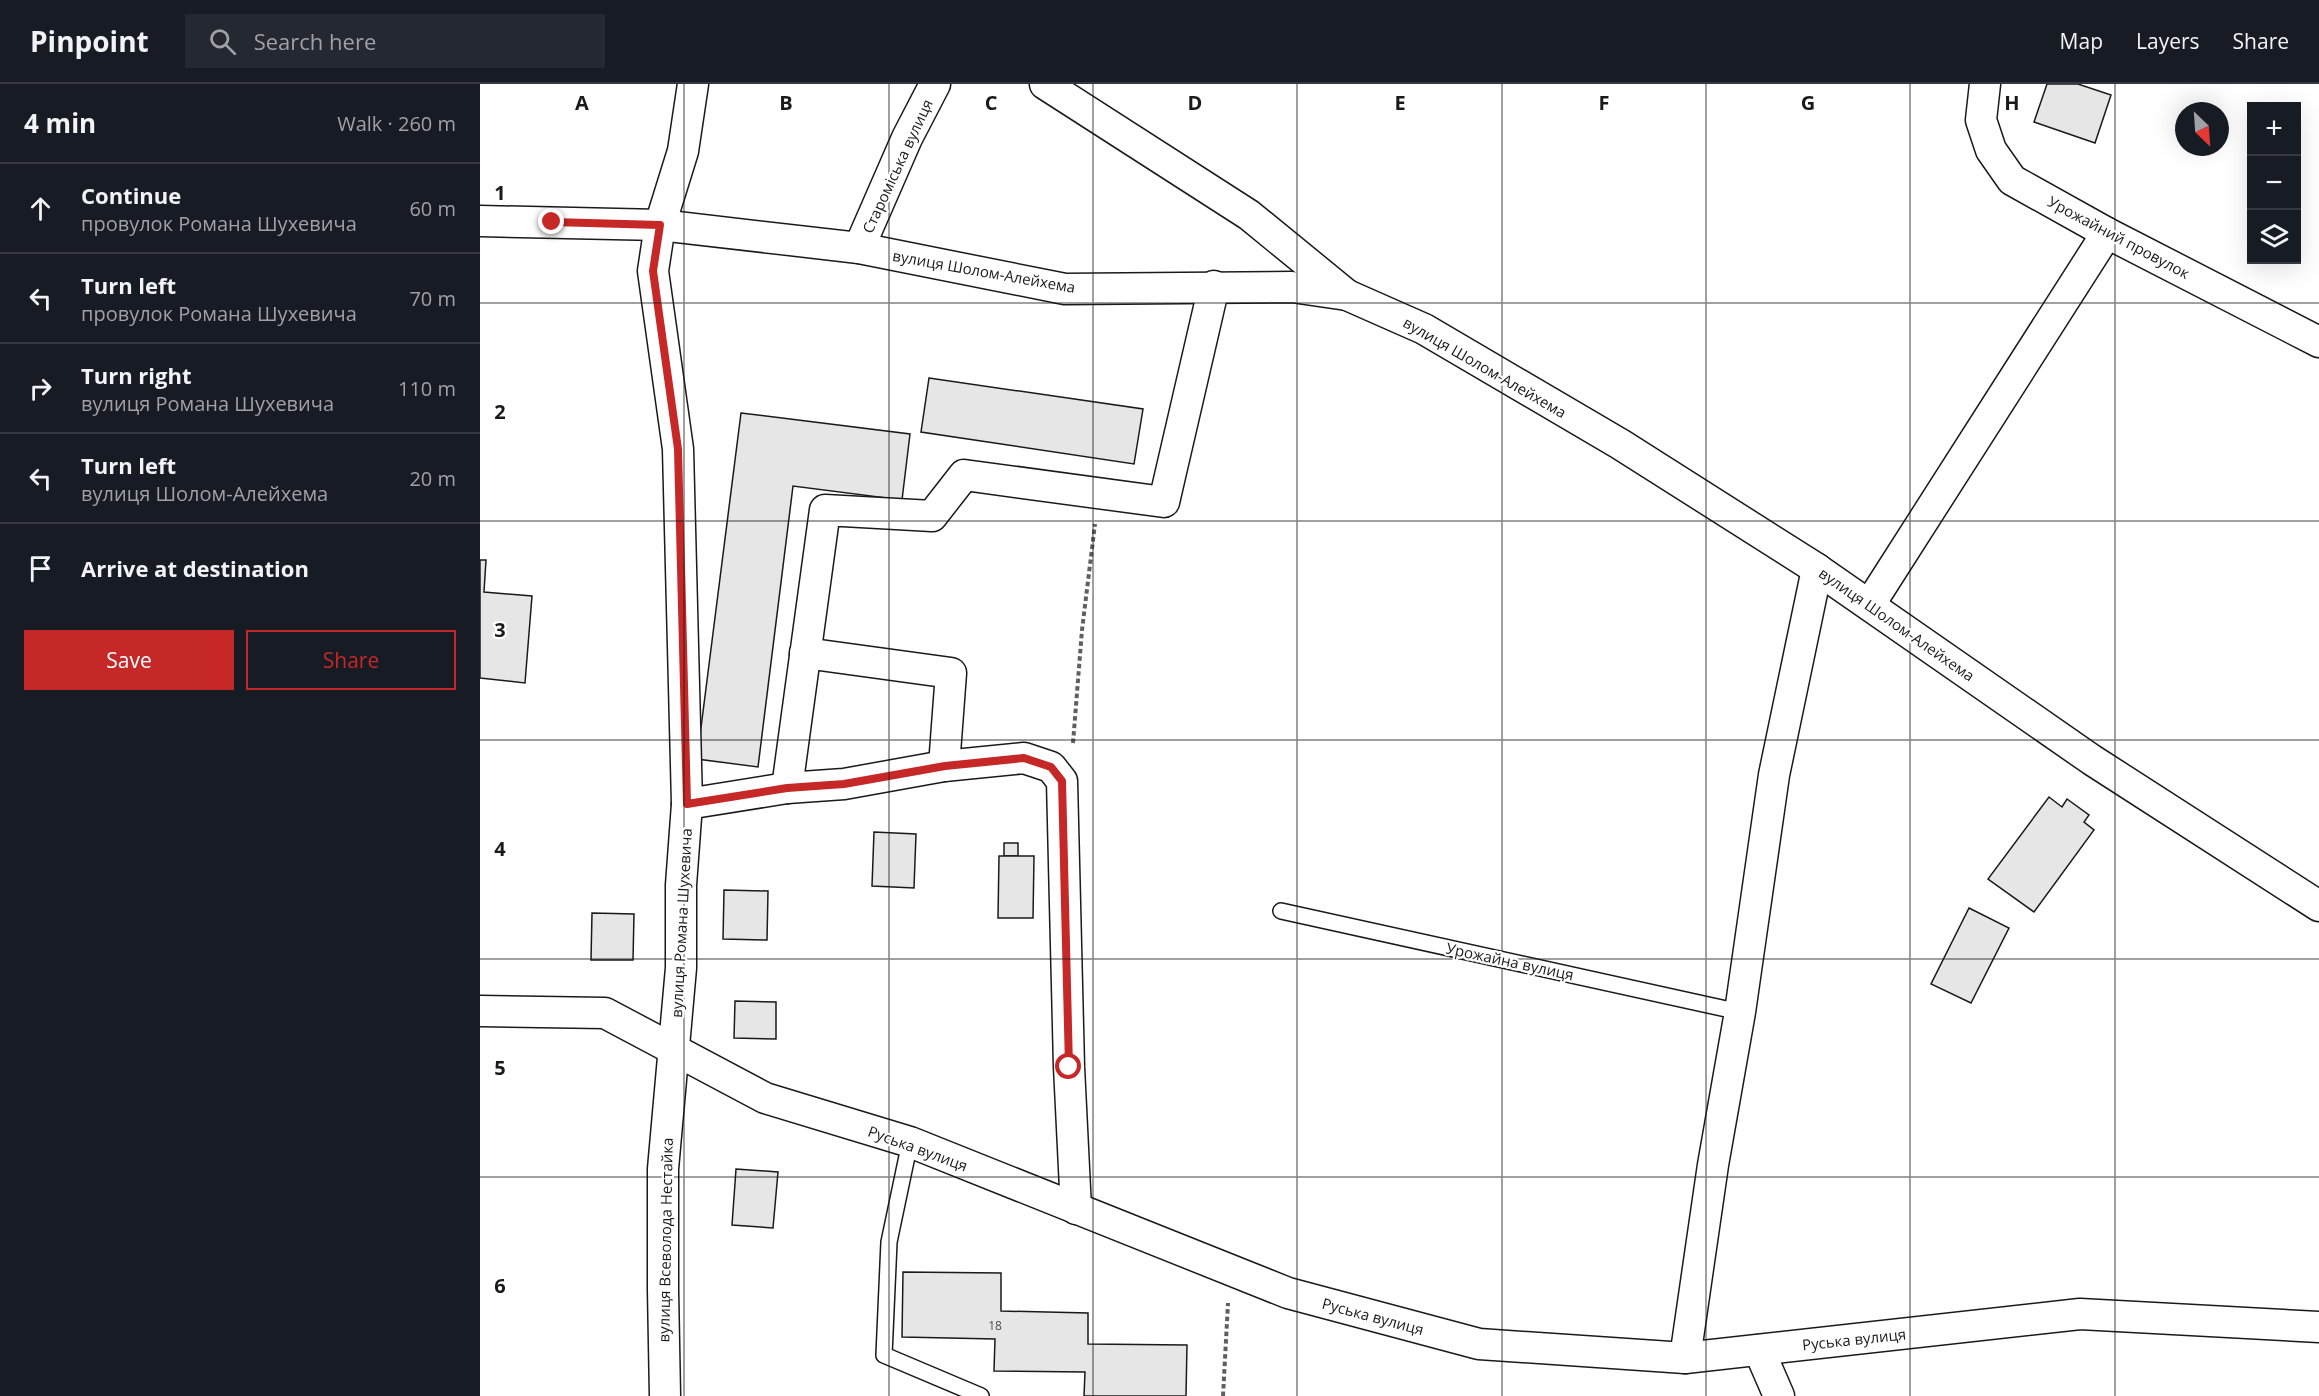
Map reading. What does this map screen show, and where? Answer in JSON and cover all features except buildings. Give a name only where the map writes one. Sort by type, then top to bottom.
[{"type":"street","name":"вулиця Романа Шухевича","points":[[674,1049],[681,968],[681,885],[687,804],[678,449],[653,271],[660,225],[683,151],[693,84]]},
{"type":"street","name":"Староміська вулиця","points":[[859,248],[907,138],[935,84]]},
{"type":"street","points":[[1045,84],[1249,214],[1347,295]]},
{"type":"street","name":"Урожайний провулок","points":[[1985,84],[1981,120],[1991,150],[2013,180],[2107,233],[2319,342]]},
{"type":"street","name":"вулиця Шолом-Алейхема","points":[[480,221],[660,225],[859,248],[1065,289],[1292,287],[1347,295],[1434,335],[1620,444],[1870,604],[2092,760],[2319,906]]},
{"type":"street","points":[[1870,604],[2107,233]]},
{"type":"street","points":[[787,788],[825,510],[932,516],[963,475],[1164,502],[1214,286]]},
{"type":"street","points":[[1685,1358],[1713,1165],[1740,1012],[1774,775],[1817,569]]},
{"type":"street","points":[[805,653],[951,673],[945,766]]},
{"type":"street","points":[[687,804],[787,788],[844,784],[945,766],[1024,758],[1051,767],[1062,781],[1068,1045],[1076,1209]]},
{"type":"street","name":"Руська вулиця","points":[[480,1011],[605,1013],[765,1098],[910,1142],[1288,1293],[1479,1344],[1685,1358],[2080,1314],[2319,1327]]},
{"type":"street","name":"вулиця Всеволода Нестайка","points":[[665,1396],[663,1169],[674,1049]]},
{"type":"street","points":[[1759,1350],[1779,1396]]},
{"type":"lane","name":"Урожайна вулиця","points":[[1281,911],[1740,1012]]},
{"type":"lane","points":[[910,1142],[889,1242],[884,1355],[981,1396]]},
{"type":"path","points":[[1062,781],[1071,772],[1082,630],[1098,493]]},
{"type":"path","points":[[1223,1396],[1229,1270]]},
{"type":"route","points":[[552,222],[660,225],[653,271],[678,449],[687,804],[787,788],[844,784],[945,766],[1024,758],[1051,767],[1062,781],[1069,1067]]}]
